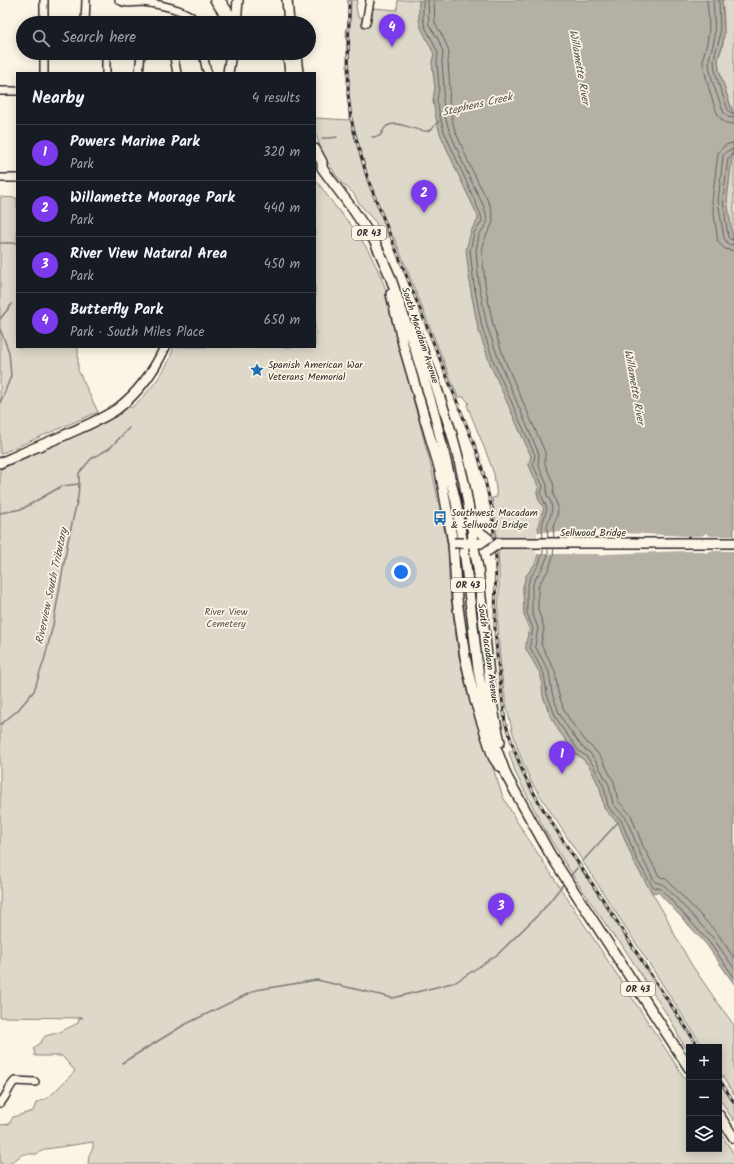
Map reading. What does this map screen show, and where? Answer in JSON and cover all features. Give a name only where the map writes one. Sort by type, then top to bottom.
[{"type":"main road","points":[[235,16],[238,0]]},
{"type":"main road","points":[[287,0],[288,16]]},
{"type":"main road","points":[[228,72],[230,60]]},
{"type":"main road","points":[[288,60],[290,72]]},
{"type":"main road","points":[[297,60],[298,72]]},
{"type":"main road","name":"South Macadam Avenue","points":[[316,151],[322,162],[318,168],[354,211],[375,242],[390,276],[415,349],[434,412],[456,502],[465,557],[478,669],[485,708],[494,742],[507,777],[550,854],[686,1063]]},
{"type":"main road","points":[[390,276],[389,287],[440,471],[454,543],[457,600],[465,657],[475,702],[493,757],[507,777]]},
{"type":"main road","points":[[401,306],[408,311],[434,380],[451,430],[464,482],[478,568],[485,645],[493,708],[507,777]]},
{"type":"main road","points":[[0,462],[102,418],[116,409],[146,380],[158,363],[165,348]]},
{"type":"main road","points":[[472,526],[497,543],[482,557],[478,568]]},
{"type":"main road","name":"Sellwood Bridge","points":[[454,543],[734,543]]},
{"type":"main road","points":[[720,1116],[734,1138]]},
{"type":"street","points":[[44,0],[44,16]]},
{"type":"street","points":[[85,16],[86,0]]},
{"type":"street","points":[[119,0],[126,3],[139,2],[152,4],[182,11],[191,16]]},
{"type":"street","points":[[214,0],[228,16]]},
{"type":"street","points":[[221,0],[230,16]]},
{"type":"street","points":[[366,23],[370,0]]},
{"type":"street","points":[[44,60],[44,72]]},
{"type":"street","points":[[106,60],[106,72]]},
{"type":"street","points":[[139,72],[140,60]]},
{"type":"street","points":[[174,60],[177,72]]},
{"type":"street","points":[[204,60],[208,72]]},
{"type":"street","points":[[0,91],[16,91]]},
{"type":"street","points":[[0,178],[16,178]]},
{"type":"street","points":[[0,1103],[11,1084],[15,1081],[35,1082]]},
{"type":"green space","points":[[351,0],[358,0],[356,6],[358,17],[371,19],[373,8],[397,10],[398,0],[419,0],[419,20],[434,54],[432,62],[435,88],[433,100],[440,133],[478,216],[478,220],[471,231],[470,286],[478,328],[491,366],[531,456],[529,465],[539,488],[537,492],[539,500],[544,508],[540,518],[539,552],[535,564],[526,576],[523,587],[524,614],[529,629],[526,649],[541,675],[543,696],[548,710],[559,731],[577,755],[590,767],[600,788],[604,808],[618,822],[634,862],[668,920],[691,964],[734,1025],[734,1095],[722,1076],[722,1044],[701,1044],[532,783],[523,764],[511,725],[503,685],[498,623],[499,559],[492,498],[497,497],[494,474],[467,405],[469,403],[464,397],[458,397],[394,237],[385,228],[388,237],[382,238],[376,223],[358,202],[354,194],[336,175],[320,147],[316,135],[316,118],[349,120],[346,28],[350,28]]},
{"type":"green space","points":[[722,0],[734,0],[734,117],[718,62],[723,44],[724,33]]},
{"type":"green space","points":[[734,131],[734,246],[727,200]]},
{"type":"green space","name":"River View Cemetery","points":[[316,180],[356,231],[368,250],[385,287],[431,466],[446,537],[449,555],[449,584],[455,629],[459,657],[468,696],[503,797],[516,820],[686,1080],[686,1152],[722,1152],[722,1136],[734,1154],[734,1164],[88,1164],[89,1155],[93,1148],[93,1142],[46,1149],[36,1154],[23,1154],[9,1164],[0,1164],[0,1125],[9,1124],[13,1117],[33,1111],[36,1103],[49,1097],[75,1071],[62,1056],[35,1056],[34,1048],[45,1036],[60,1032],[78,1023],[79,1018],[83,1018],[0,1017],[0,469],[93,428],[127,406],[131,408],[150,389],[168,363],[173,348],[316,348]]},
{"type":"green space","points":[[0,197],[16,198],[16,348],[78,348],[78,370],[98,412],[0,454]]},
{"type":"green space","points":[[510,751],[513,751],[523,775],[543,811],[695,1044],[686,1044],[686,1048],[673,1024],[620,942],[615,938],[577,882],[547,834],[516,774],[509,753]]},
{"type":"green space","points":[[722,1086],[734,1104],[734,1121],[722,1103]]},
{"type":"water","name":"Willamette River","points":[[419,0],[722,0],[724,34],[718,60],[719,70],[734,117],[734,138],[727,200],[734,246],[734,984],[706,944],[658,892],[652,893],[634,862],[618,822],[604,808],[600,788],[590,767],[577,755],[559,731],[551,717],[543,696],[541,675],[526,649],[529,629],[524,614],[523,587],[526,576],[535,564],[539,552],[538,525],[544,508],[539,500],[537,492],[539,488],[529,465],[531,456],[491,366],[478,328],[470,286],[466,250],[471,231],[478,220],[478,216],[440,133],[433,100],[435,88],[432,62],[434,54],[421,28],[419,20]]},
{"type":"pier","points":[[599,530],[605,532],[685,536],[702,536],[706,533],[710,536],[734,536],[734,551],[710,551],[706,553],[702,551],[685,551],[605,554],[601,556],[597,554],[536,554],[537,532],[597,532]]},
{"type":"waterway","name":"Stephens Creek","points":[[372,137],[380,136],[384,129],[392,124],[427,131],[439,121]]},
{"type":"waterway","name":"Stephens Creek","points":[[322,138],[337,137]]},
{"type":"waterway","name":"Stephens Creek","points":[[0,243],[16,243]]},
{"type":"waterway","points":[[0,319],[12,304]]},
{"type":"waterway","points":[[0,329],[9,352],[11,376],[0,404]]},
{"type":"waterway","name":"Riverview South Tributary","points":[[0,513],[22,509],[62,486],[79,484],[79,473],[91,459],[110,448],[129,428]]},
{"type":"waterway","name":"Riverview South Tributary","points":[[0,725],[18,710],[34,691],[53,625],[68,541],[78,497],[79,484]]},
{"type":"waterway","points":[[582,862],[618,822]]},
{"type":"waterway","points":[[569,878],[577,868]]},
{"type":"waterway","points":[[122,1063],[184,1025],[256,990],[317,980],[393,998],[456,982],[498,954],[542,911],[565,882]]},
{"type":"railway","points":[[349,0],[348,94],[354,131],[368,180],[478,454],[492,510],[496,559],[495,628],[505,722],[525,777],[540,804],[697,1044]]},
{"type":"railway","points":[[720,1080],[734,1102]]},
{"type":"place","name":"Butterfly Park","points":[[392,47]]},
{"type":"place","name":"Willamette Moorage Park","points":[[424,213]]},
{"type":"place","name":"Spanish American War Veterans Memorial","points":[[257,370]]},
{"type":"place","name":"Southwest Macadam & Sellwood Bridge","points":[[440,518]]},
{"type":"place","name":"Powers Marine Park","points":[[562,774]]},
{"type":"place","name":"River View Natural Area","points":[[501,926]]}]
